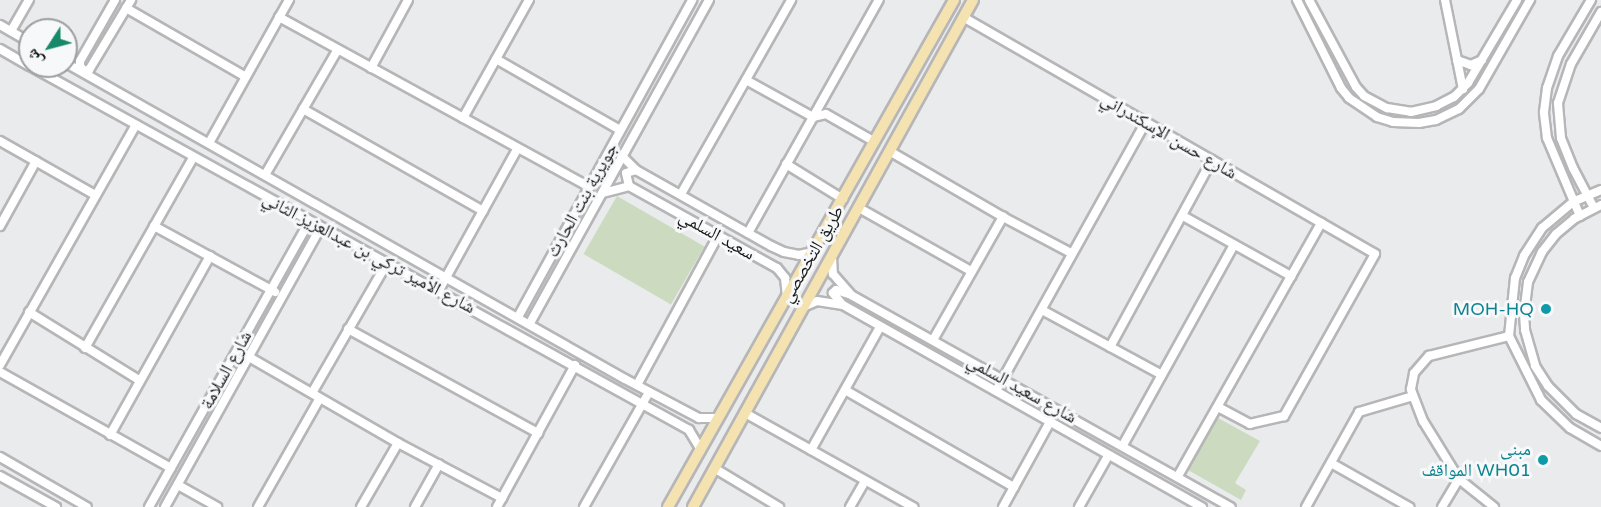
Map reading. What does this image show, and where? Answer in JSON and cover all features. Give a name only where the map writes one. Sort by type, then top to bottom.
[{"type":"main road","name":"طريق التخصصي","points":[[669,507],[700,448],[954,0]]},
{"type":"main road","name":"طريق التخصصي","points":[[693,507],[973,0]]},
{"type":"street","points":[[11,31],[29,0]]},
{"type":"street","points":[[115,0],[80,61],[80,66],[84,71],[89,70],[128,4],[246,78]]},
{"type":"street","points":[[208,143],[289,0]]},
{"type":"street","points":[[371,68],[408,0]]},
{"type":"street","points":[[463,118],[529,0]]},
{"type":"street","name":"جويرية بنت الحارث","points":[[518,317],[692,0]]},
{"type":"street","name":"جويرية بنت الحارث","points":[[530,324],[709,0]]},
{"type":"street","points":[[681,194],[791,0]]},
{"type":"street","points":[[1297,0],[1341,88],[1349,98],[1361,109],[1377,117],[1393,122],[1419,123],[1436,120],[1459,109],[1479,88],[1530,0]]},
{"type":"street","points":[[1309,0],[1347,75],[1364,96],[1387,108],[1417,111],[1436,106],[1463,89],[1517,0]]},
{"type":"street","points":[[1445,0],[1463,89]]},
{"type":"street","points":[[1580,216],[1547,138],[1544,112],[1547,87],[1558,56],[1591,0]]},
{"type":"street","points":[[748,233],[876,1]]},
{"type":"street","points":[[1601,12],[1571,64],[1558,103],[1562,138],[1573,168],[1586,195],[1597,207],[1580,216],[1556,234],[1534,267],[1524,298],[1525,330],[1535,366],[1548,386],[1576,414],[1601,428]]},
{"type":"street","points":[[279,17],[337,51],[589,187]]},
{"type":"street","name":"شارع حسن الإسكندراني","points":[[963,17],[1375,254],[1284,416],[1250,423],[1218,407]]},
{"type":"street","points":[[0,25],[18,35]]},
{"type":"street","name":"شارع الأمير تركي بن عبدالعزيز الثاني","points":[[0,49],[18,59]]},
{"type":"street","points":[[265,175],[337,51]]},
{"type":"street","points":[[496,59],[620,130]]},
{"type":"street","points":[[1457,60],[1471,65],[1482,60]]},
{"type":"street","name":"شارع الأمير تركي بن عبدالعزيز الثاني","points":[[78,70],[636,385],[699,418],[718,418]]},
{"type":"street","points":[[653,70],[657,79],[666,78]]},
{"type":"street","name":"شارع الأمير تركي بن عبدالعزيز الثاني","points":[[52,78],[309,222],[439,290],[604,381],[689,430],[700,448]]},
{"type":"street","points":[[746,80],[813,117],[826,114],[875,142]]},
{"type":"street","points":[[646,84],[654,83],[658,92]]},
{"type":"street","points":[[303,109],[483,211]]},
{"type":"street","points":[[1417,111],[1419,123]]},
{"type":"street","points":[[996,391],[1145,123]]},
{"type":"street","points":[[0,365],[136,125]]},
{"type":"street","points":[[0,141],[95,195]]},
{"type":"street","points":[[439,290],[518,149]]},
{"type":"street","points":[[891,152],[1003,217],[1071,253]]},
{"type":"street","name":"سعيد السلمي","points":[[622,156],[636,170],[784,252],[799,255],[812,252]]},
{"type":"street","points":[[85,348],[193,158]]},
{"type":"street","points":[[1110,347],[1212,160]]},
{"type":"street","points":[[0,226],[36,161]]},
{"type":"street","points":[[786,164],[843,199]]},
{"type":"street","points":[[1560,173],[1573,168]]},
{"type":"street","points":[[603,193],[629,186],[626,173],[636,170]]},
{"type":"street","name":"سعيد السلمي","points":[[629,186],[777,268]]},
{"type":"street","points":[[1601,190],[1573,202],[1542,228],[1524,256],[1515,279],[1509,336],[1541,400],[1570,428],[1601,446]]},
{"type":"street","points":[[0,206],[9,211]]},
{"type":"street","points":[[859,208],[971,271]]},
{"type":"street","points":[[1183,216],[1291,276]]},
{"type":"street","points":[[933,340],[1003,217]]},
{"type":"street","name":"شارع السلامة","points":[[149,507],[309,222]]},
{"type":"street","points":[[1178,476],[1321,223]]},
{"type":"street","points":[[154,226],[282,296]]},
{"type":"street","points":[[165,507],[320,228]]},
{"type":"street","points":[[302,234],[310,231],[314,238]]},
{"type":"street","points":[[362,250],[359,240],[368,234]]},
{"type":"street","points":[[636,385],[717,236]]},
{"type":"street","points":[[1123,445],[1234,245]]},
{"type":"street","points":[[784,252],[786,262],[777,268],[785,278],[787,297]]},
{"type":"street","points":[[110,435],[210,256]]},
{"type":"street","name":"شارع سعيد السلمي","points":[[832,257],[833,274],[851,295],[1231,507]]},
{"type":"street","points":[[258,507],[348,329],[387,262]]},
{"type":"street","points":[[843,305],[833,293],[836,290],[851,295]]},
{"type":"street","name":"شارع سعيد السلمي","points":[[803,307],[817,301],[843,305],[1202,507]]},
{"type":"street","points":[[524,305],[529,313],[537,310]]},
{"type":"street","points":[[872,321],[878,310]]},
{"type":"street","points":[[1042,310],[1162,375]]},
{"type":"street","points":[[29,312],[139,380]]},
{"type":"street","points":[[811,450],[880,327]]},
{"type":"street","points":[[348,329],[538,433]]},
{"type":"street","points":[[1494,507],[1459,478],[1439,450],[1411,389],[1414,373],[1429,356],[1509,336]]},
{"type":"street","points":[[249,357],[398,443],[502,498]]},
{"type":"street","points":[[497,507],[575,365]]},
{"type":"street","points":[[604,381],[614,380],[610,370]]},
{"type":"street","points":[[0,372],[171,468]]},
{"type":"street","points":[[620,391],[616,382],[625,379]]},
{"type":"street","points":[[845,390],[1014,487]]},
{"type":"street","points":[[584,507],[649,392]]},
{"type":"street","points":[[1306,507],[1359,412],[1413,396]]},
{"type":"street","points":[[745,413],[913,507]]},
{"type":"street","points":[[689,430],[694,428],[699,418]]},
{"type":"street","points":[[1003,507],[1050,422]]},
{"type":"street","points":[[361,507],[398,443]]},
{"type":"street","points":[[1079,507],[1108,456]]},
{"type":"street","points":[[0,457],[87,507]]},
{"type":"street","points":[[1331,463],[1409,507]]},
{"type":"street","points":[[415,507],[439,464]]},
{"type":"street","points":[[714,468],[779,507]]},
{"type":"street","points":[[0,476],[57,507]]},
{"type":"street","points":[[1442,507],[1459,478]]},
{"type":"street","points":[[850,507],[865,481]]},
{"type":"street","points":[[178,485],[217,507]]},
{"type":"green space","points":[[617,196],[704,246],[671,305],[584,254]]},
{"type":"green space","points":[[1218,418],[1260,441],[1235,483],[1246,490],[1241,500],[1188,470]]},
{"type":"place","name":"MOH-HQ","points":[[1546,309]]},
{"type":"place","name":"مبنى المواقف WH01","points":[[1543,460]]}]
